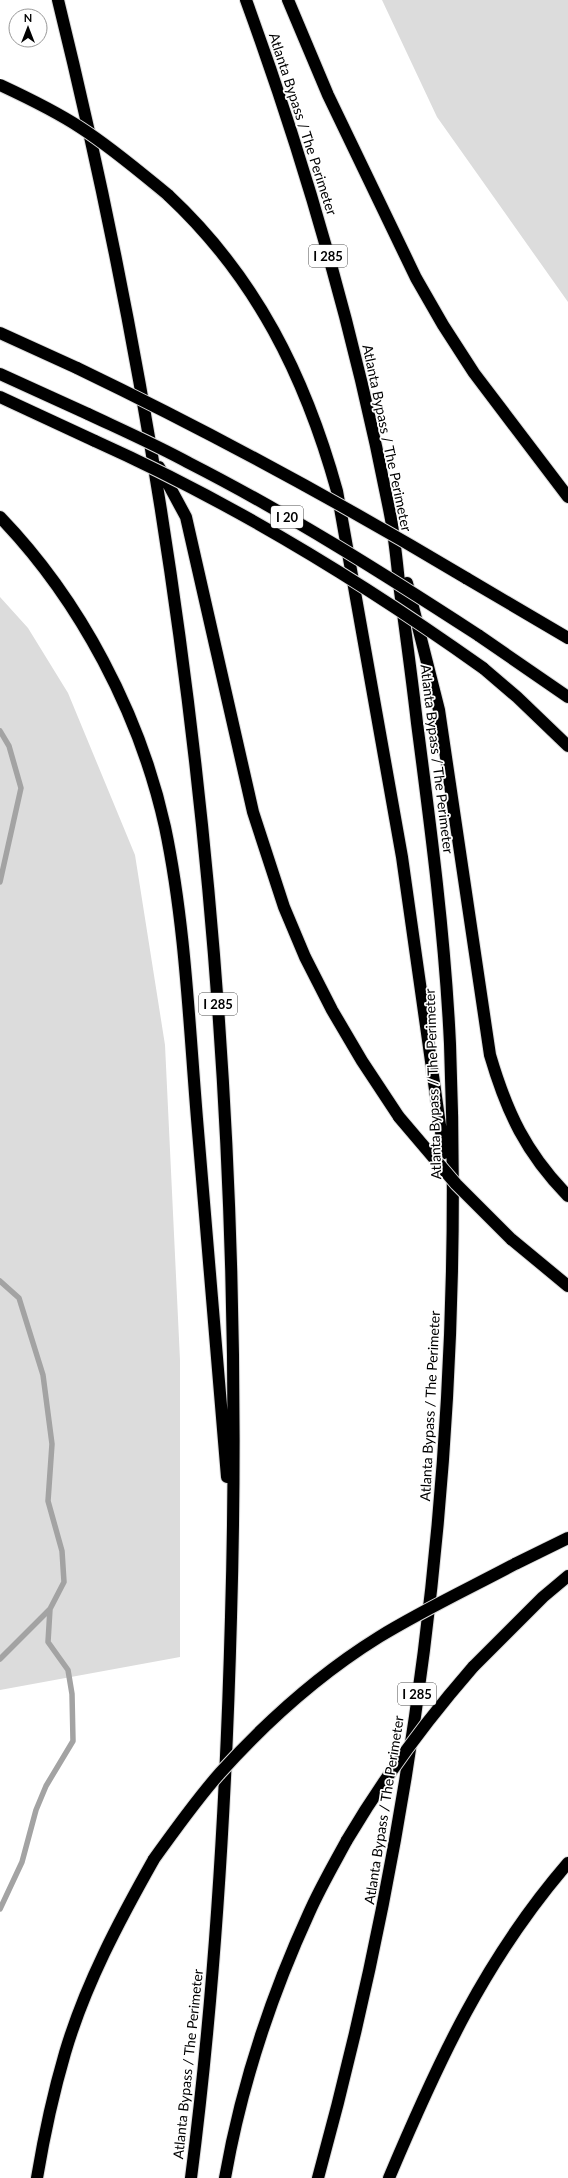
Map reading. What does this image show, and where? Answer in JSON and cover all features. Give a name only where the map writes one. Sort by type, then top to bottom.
[{"type":"highway","name":"Atlanta Bypass / The Perimeter","points":[[58,0],[109,225],[154,458],[190,715],[205,844],[226,1121],[232,1266],[234,1410],[233,1554],[229,1694],[216,1935],[208,2040],[191,2178]]},
{"type":"highway","name":"Atlanta Bypass / The Perimeter","points":[[246,0],[300,161],[347,318],[391,518],[441,925],[450,1043],[452,1202],[451,1310],[447,1420],[425,1644],[402,1800],[383,1909],[345,2077],[318,2178]]},
{"type":"highway","points":[[288,0],[328,95],[416,278],[443,325],[474,373],[568,497]]},
{"type":"highway","points":[[0,85],[37,103],[81,128],[124,159],[168,195],[210,238],[234,267],[254,297],[293,367],[310,405],[337,491],[402,857],[452,1202]]},
{"type":"highway","name":"I 20","points":[[0,333],[77,368],[256,457],[365,518],[568,638]]},
{"type":"highway","name":"I 20","points":[[0,374],[190,463],[260,502],[396,581],[568,697]]},
{"type":"highway","points":[[0,397],[95,440],[194,489],[287,541],[379,596],[483,668],[517,697],[568,746]]},
{"type":"highway","points":[[154,458],[186,518],[252,812],[284,907],[305,957],[332,1010],[362,1061],[399,1117],[456,1184],[511,1239],[568,1286]]},
{"type":"highway","points":[[0,517],[63,594],[117,688],[148,767],[164,826],[180,920],[233,1554]]},
{"type":"highway","points":[[391,518],[439,710],[490,1055],[502,1095],[519,1132],[541,1166],[568,1196]]},
{"type":"highway","points":[[37,2178],[50,2109],[65,2052],[83,2002],[110,1941],[154,1859],[220,1772],[298,1698],[379,1638],[439,1603],[568,1538]]},
{"type":"highway","points":[[225,2178],[244,2094],[276,1993],[309,1911],[347,1840],[376,1792],[420,1731],[473,1667],[527,1613],[568,1576]]},
{"type":"highway","points":[[389,2178],[431,2080],[486,1973],[528,1911],[568,1862]]},
{"type":"shaded area","points":[[382,0],[568,0],[568,302],[437,117]]},
{"type":"shaded area","points":[[0,597],[28,628],[68,693],[135,855],[165,1045],[180,1360],[180,1657],[0,1690]]},
{"type":"waterway","points":[[0,731],[9,746],[21,788],[0,882]]},
{"type":"waterway","points":[[0,1281],[19,1298],[43,1375],[52,1444],[48,1501],[62,1551],[64,1582],[50,1609],[0,1659]]},
{"type":"waterway","points":[[0,1909],[22,1862],[36,1810],[46,1786],[73,1741],[72,1694],[68,1670],[48,1642],[50,1609]]}]
